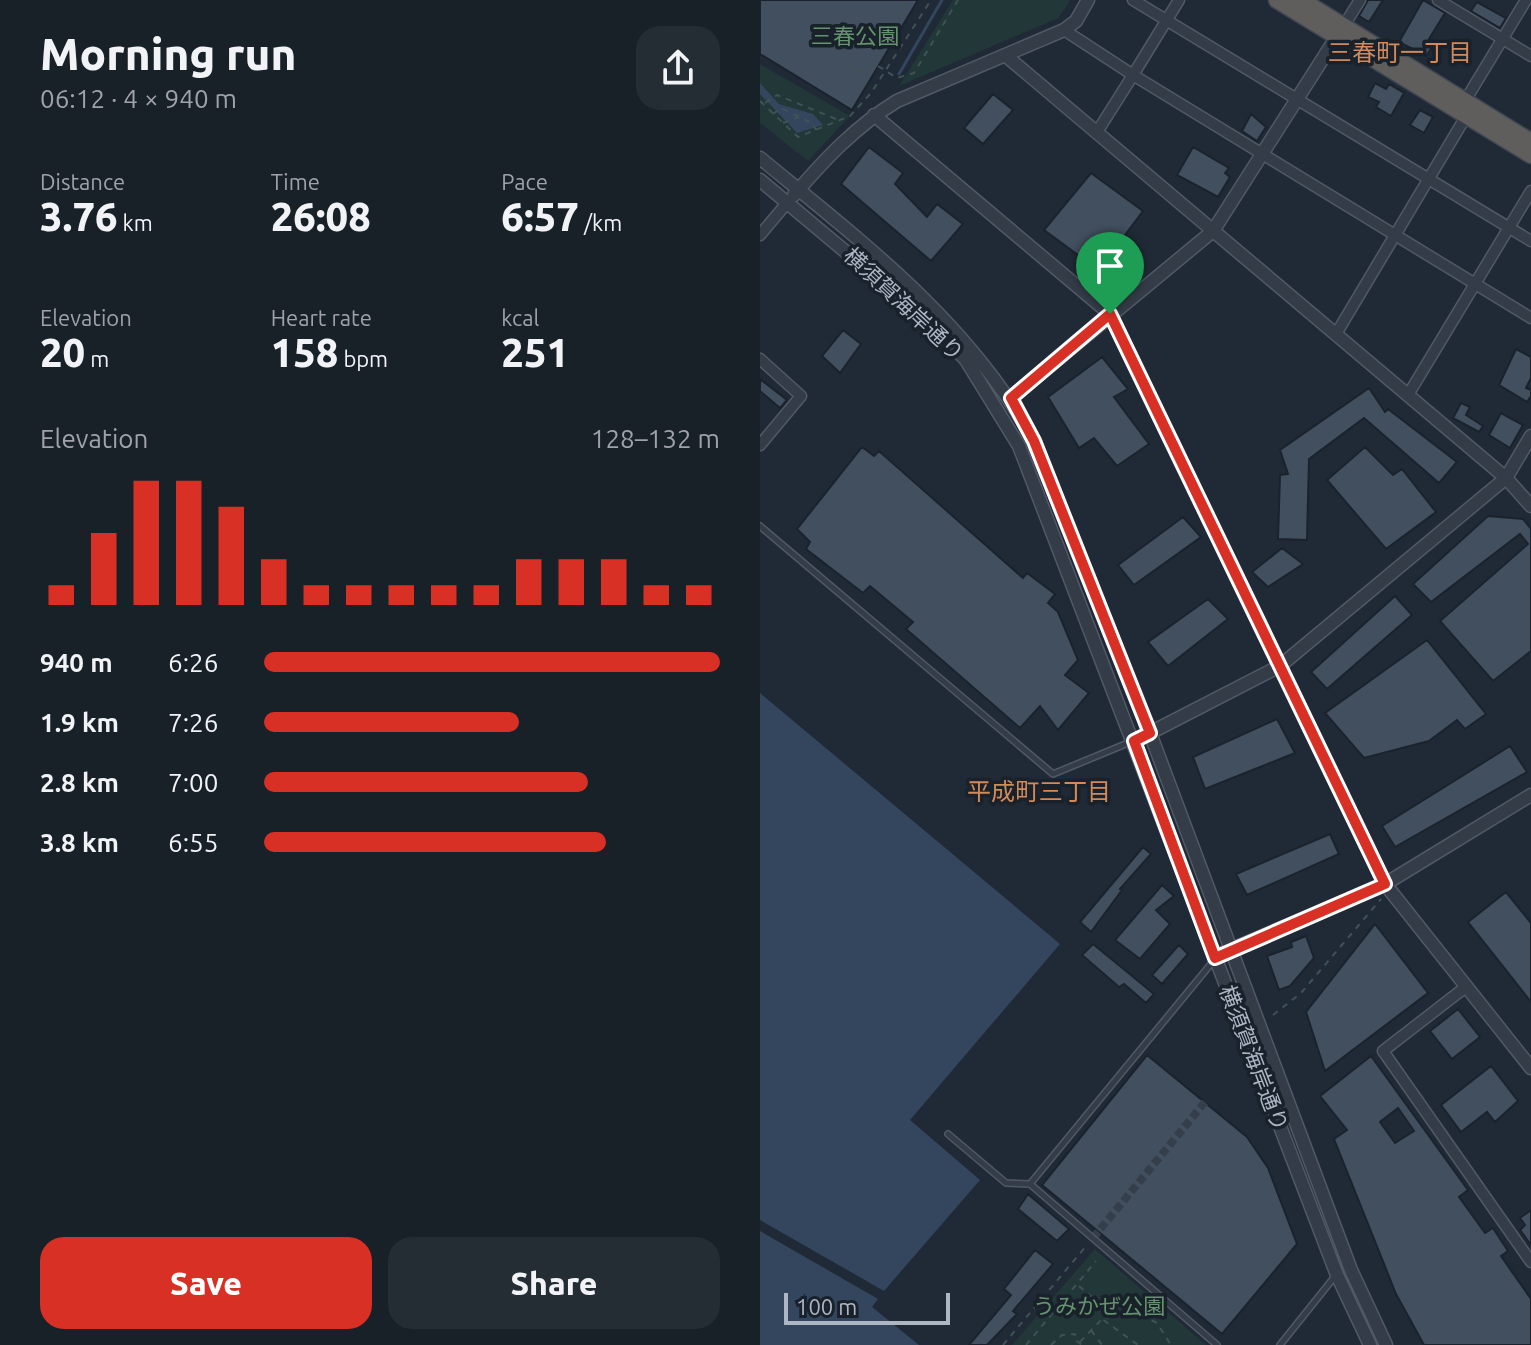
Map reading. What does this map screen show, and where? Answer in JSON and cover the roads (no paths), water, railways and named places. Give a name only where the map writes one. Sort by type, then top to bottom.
[{"type":"highway","points":[[1277,0],[1340,31],[1531,142]]},
{"type":"highway","points":[[1301,0],[1340,31]]},
{"type":"highway","points":[[1468,107],[1531,155]]},
{"type":"street","points":[[760,235],[857,128],[874,115],[897,101],[1064,30],[1076,21],[1088,0]]},
{"type":"street","points":[[1133,0],[1531,241]]},
{"type":"street","points":[[1097,132],[1179,0]]},
{"type":"street","points":[[1011,398],[1213,231],[1360,0]]},
{"type":"street","points":[[1438,0],[1531,56]]},
{"type":"street","points":[[1336,334],[1428,180],[1526,0]]},
{"type":"street","points":[[1064,30],[1262,155],[1531,318]]},
{"type":"street","points":[[1005,55],[1506,478],[1531,506]]},
{"type":"street","points":[[874,115],[1110,314],[1388,887],[1531,1068]]},
{"type":"street","points":[[760,158],[939,311],[977,353],[1011,398],[1034,441],[1150,733],[1351,1270],[1386,1345]]},
{"type":"street","name":"横須賀海岸通り","points":[[760,180],[933,325],[966,360],[1019,446],[1337,1275],[1370,1345]]},
{"type":"street","points":[[1408,395],[1531,191]]},
{"type":"street","points":[[760,359],[801,396],[760,445]]},
{"type":"street","points":[[1134,741],[1280,666],[1506,478],[1531,436]]},
{"type":"street","points":[[1215,958],[1388,887],[1531,795]]},
{"type":"street","points":[[1467,986],[1383,1051],[1531,1262]]},
{"type":"lane","points":[[760,526],[1053,774],[1134,741]]},
{"type":"lane","points":[[1030,1184],[1215,958]]},
{"type":"lane","points":[[948,1134],[1006,1183],[1030,1184],[1217,1345]]},
{"type":"lane","points":[[1280,1345],[1337,1275]]},
{"type":"water","points":[[760,83],[779,104],[813,114],[823,125],[797,133],[760,94]]},
{"type":"water","points":[[760,693],[1060,944],[910,1120],[980,1180],[884,1291],[760,1220]]},
{"type":"water","points":[[760,1231],[878,1299],[872,1307],[919,1345],[760,1345]]},
{"type":"waterway","points":[[899,74],[942,0]]},
{"type":"tunnel","points":[[1093,1238],[1205,1102]]},
{"type":"district","name":"三春町一丁目","points":[[1400,53]]},
{"type":"district","name":"平成町三丁目","points":[[1039,792]]},
{"type":"park label","name":"三春公園","points":[[855,36]]},
{"type":"park label","name":"うみかぜ公園","points":[[1099,1306]]}]
